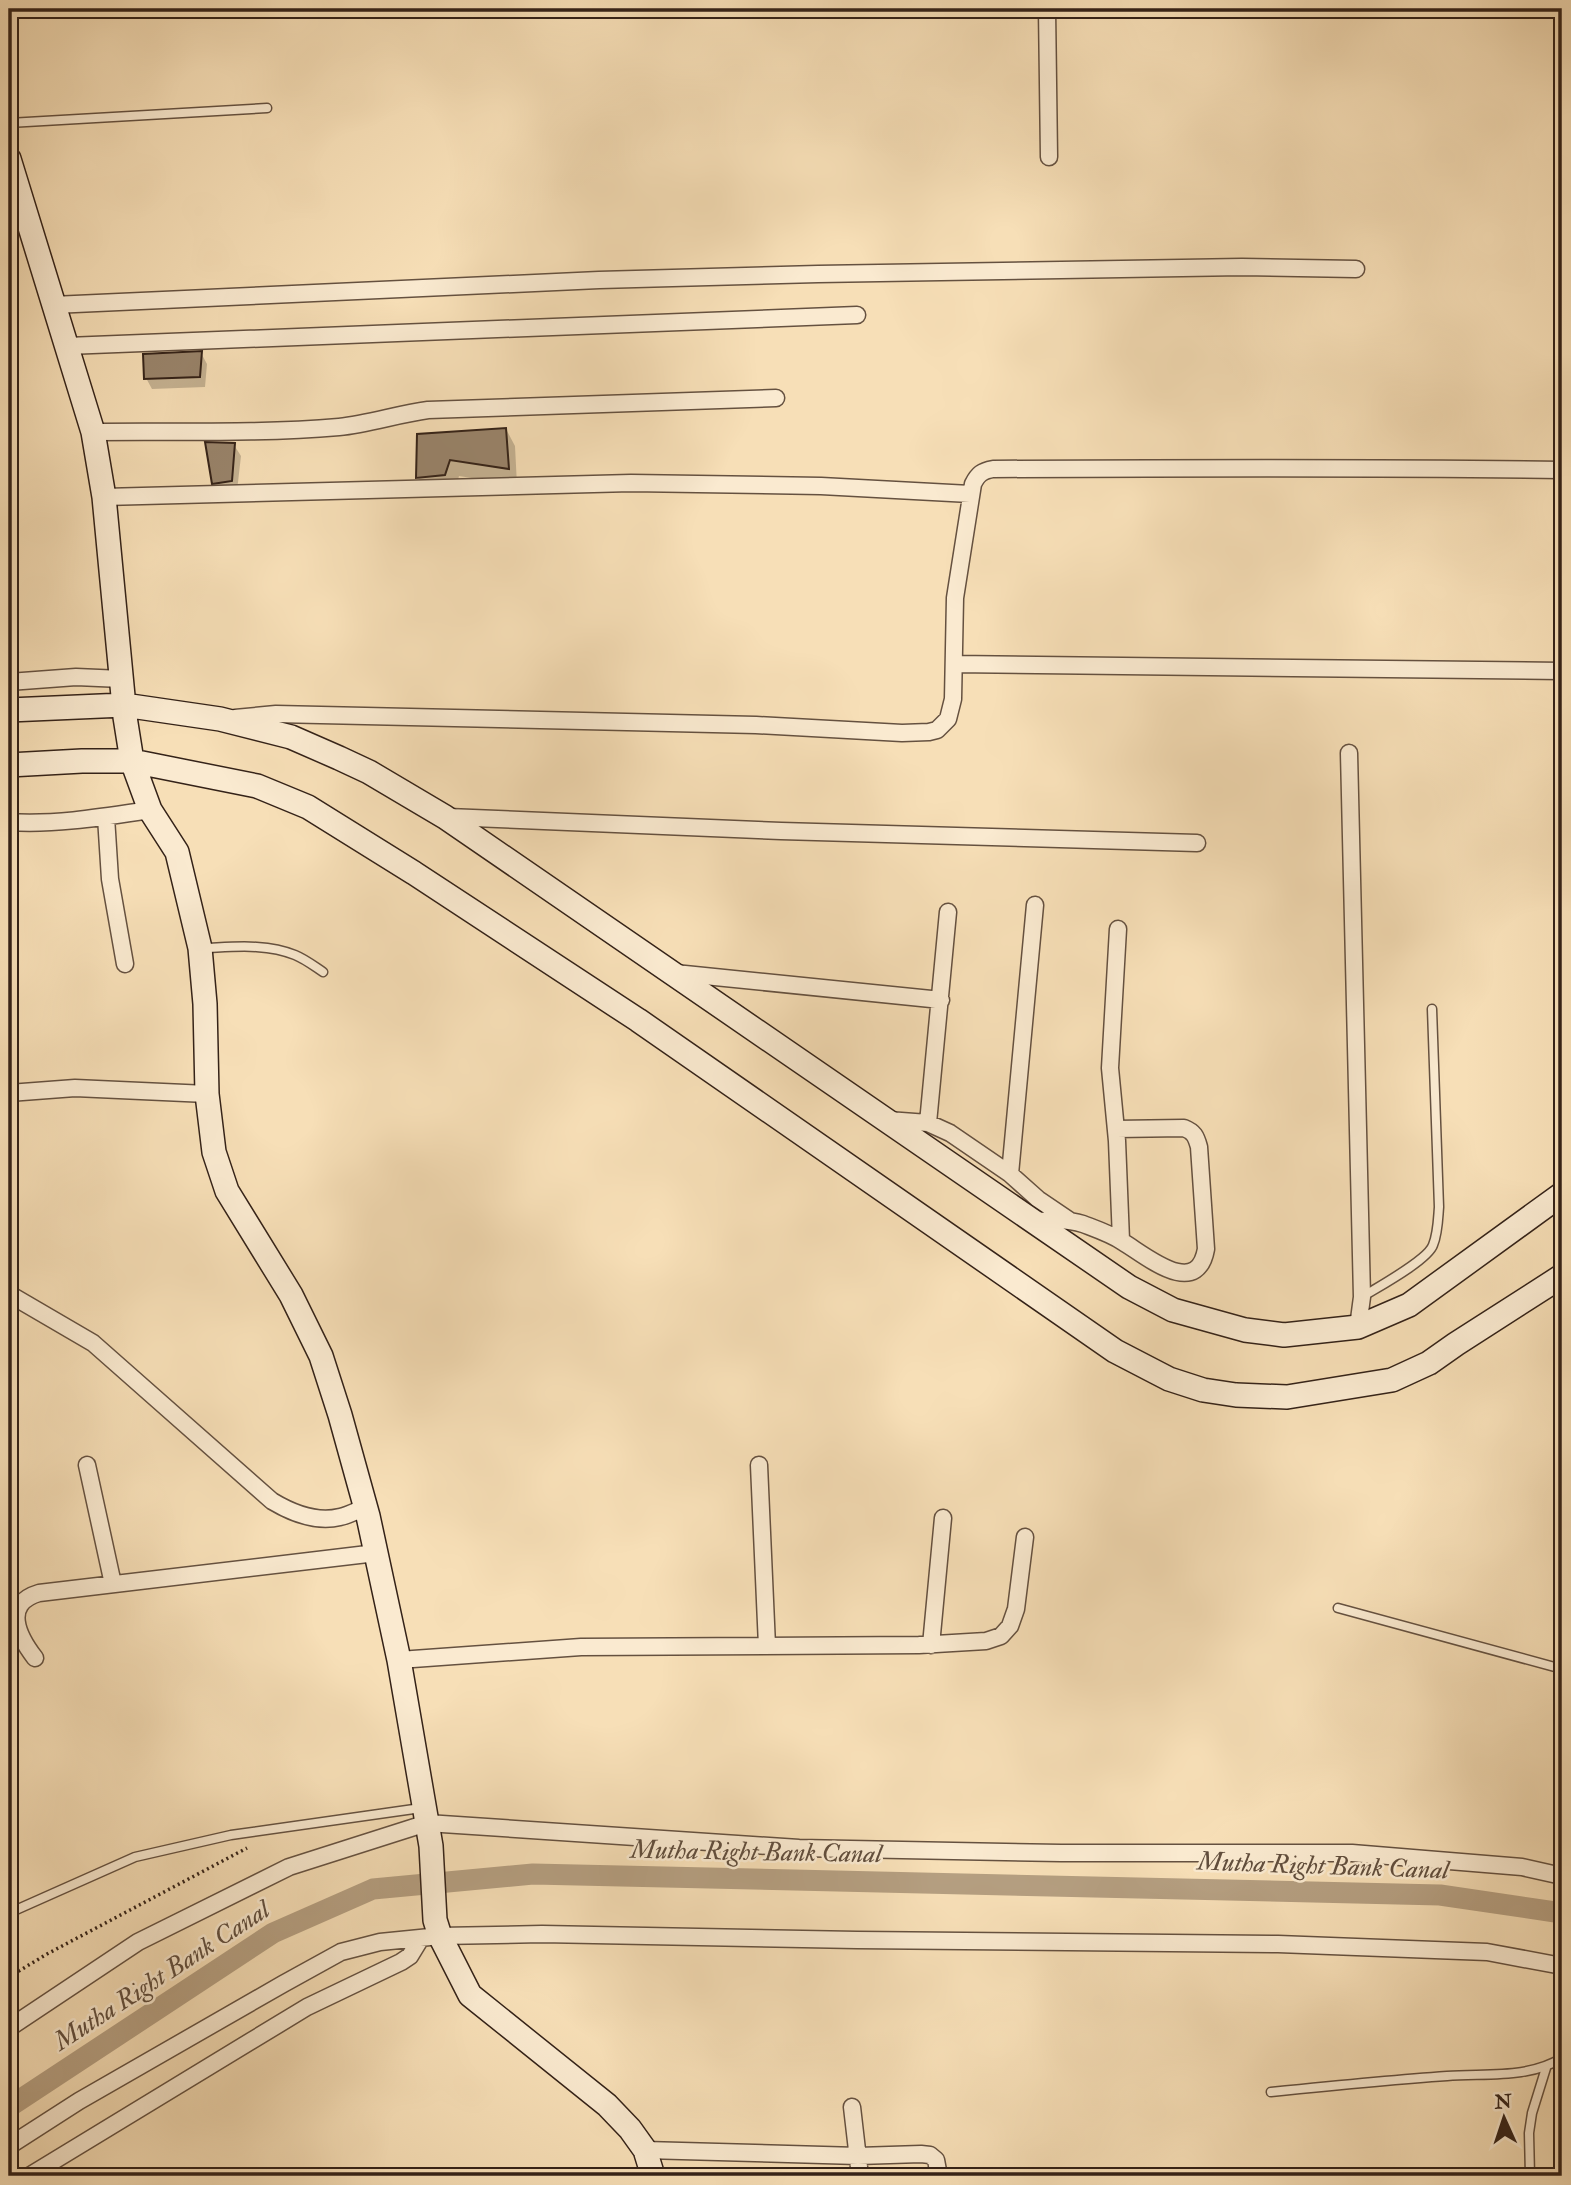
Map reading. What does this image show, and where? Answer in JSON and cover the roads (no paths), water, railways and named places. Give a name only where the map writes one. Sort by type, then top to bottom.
[{"type":"street","points":[[1047,9],[1049,157]]},
{"type":"street","points":[[9,159],[93,432],[104,497],[132,757],[150,810],[177,852],[200,948],[205,1004],[207,1094],[214,1152],[227,1191],[291,1294],[321,1356],[366,1507],[399,1660],[427,1825],[432,1931],[470,1995],[607,2105],[645,2150],[653,2176]]},
{"type":"street","points":[[53,305],[599,280],[1242,267],[1356,269]]},
{"type":"street","points":[[67,346],[856,316]]},
{"type":"street","points":[[93,432],[307,429],[369,423],[428,410],[776,398]]},
{"type":"street","points":[[220,719],[276,714],[756,725],[891,733],[929,732],[937,730],[948,719],[953,698],[955,598],[970,494],[978,475],[993,469],[1562,470]]},
{"type":"street","points":[[104,497],[631,483],[821,486],[970,494]]},
{"type":"street","points":[[954,664],[1562,671]]},
{"type":"street","points":[[9,682],[76,677],[122,679]]},
{"type":"street","points":[[9,710],[125,711],[220,719],[291,737],[369,772],[445,817],[1129,1287],[1173,1310],[1245,1330],[1284,1335],[1358,1326],[1409,1305],[1562,1194]]},
{"type":"street","points":[[1349,752],[1362,1297],[1358,1326]]},
{"type":"street","points":[[9,765],[132,757],[257,786],[308,807],[638,1020],[1115,1351],[1169,1379],[1203,1390],[1236,1395],[1287,1397],[1392,1380],[1429,1363],[1562,1276]]},
{"type":"street","points":[[9,822],[57,822],[150,810]]},
{"type":"street","points":[[106,817],[110,879],[125,964]]},
{"type":"street","points":[[445,817],[781,831],[1197,843]]},
{"type":"street","points":[[1010,1174],[1035,905]]},
{"type":"street","points":[[928,1123],[948,912]]},
{"type":"street","points":[[1118,929],[1110,1068],[1121,1240]]},
{"type":"street","points":[[669,972],[941,1000]]},
{"type":"street","points":[[9,1093],[75,1088],[207,1094]]},
{"type":"street","points":[[886,1119],[928,1123],[950,1133],[1010,1174],[1038,1199],[1070,1221],[1121,1240],[1161,1267],[1182,1272],[1195,1270],[1204,1260],[1206,1249],[1197,1137],[1184,1128],[1116,1129]]},
{"type":"street","points":[[1031,1221],[1070,1221]]},
{"type":"street","points":[[9,1294],[93,1343],[272,1501],[293,1514],[340,1517],[366,1507]]},
{"type":"street","points":[[87,1465],[113,1584]]},
{"type":"street","points":[[759,1465],[767,1646]]},
{"type":"street","points":[[932,1645],[943,1518]]},
{"type":"street","points":[[399,1660],[581,1647],[932,1645],[986,1641],[1001,1636],[1010,1626],[1016,1609],[1025,1537]]},
{"type":"street","points":[[35,1658],[19,1631],[18,1610],[22,1601],[39,1593],[376,1553]]},
{"type":"street","points":[[9,2028],[138,1942],[289,1867],[427,1825],[799,1848],[1061,1853],[1352,1853],[1522,1867],[1562,1876]]},
{"type":"street","points":[[29,2176],[307,2007],[401,1962],[410,1956],[432,1931]]},
{"type":"street","points":[[9,2146],[79,2101],[341,1952],[432,1931],[843,1940],[1278,1944],[1487,1952],[1562,1966]]},
{"type":"street","points":[[852,2107],[860,2176]]},
{"type":"street","points":[[645,2150],[858,2156],[930,2155],[936,2160],[939,2176]]},
{"type":"lane","points":[[9,123],[267,108]]},
{"type":"lane","points":[[200,948],[256,946],[275,949],[296,955],[323,972]]},
{"type":"lane","points":[[1362,1297],[1422,1259],[1433,1248],[1436,1237],[1438,1207],[1432,1009]]},
{"type":"lane","points":[[1338,1608],[1562,1669]]},
{"type":"lane","points":[[9,1913],[135,1857],[231,1835],[427,1825]]},
{"type":"lane","points":[[1271,2092],[1450,2076],[1519,2073],[1546,2068],[1562,2058]]},
{"type":"lane","points":[[1530,2176],[1529,2133],[1532,2113],[1546,2068]]},
{"type":"waterway","name":"Mutha Right Bank Canal","points":[[9,2107],[273,1933],[373,1889],[533,1874],[1440,1895],[1562,1913]]}]
